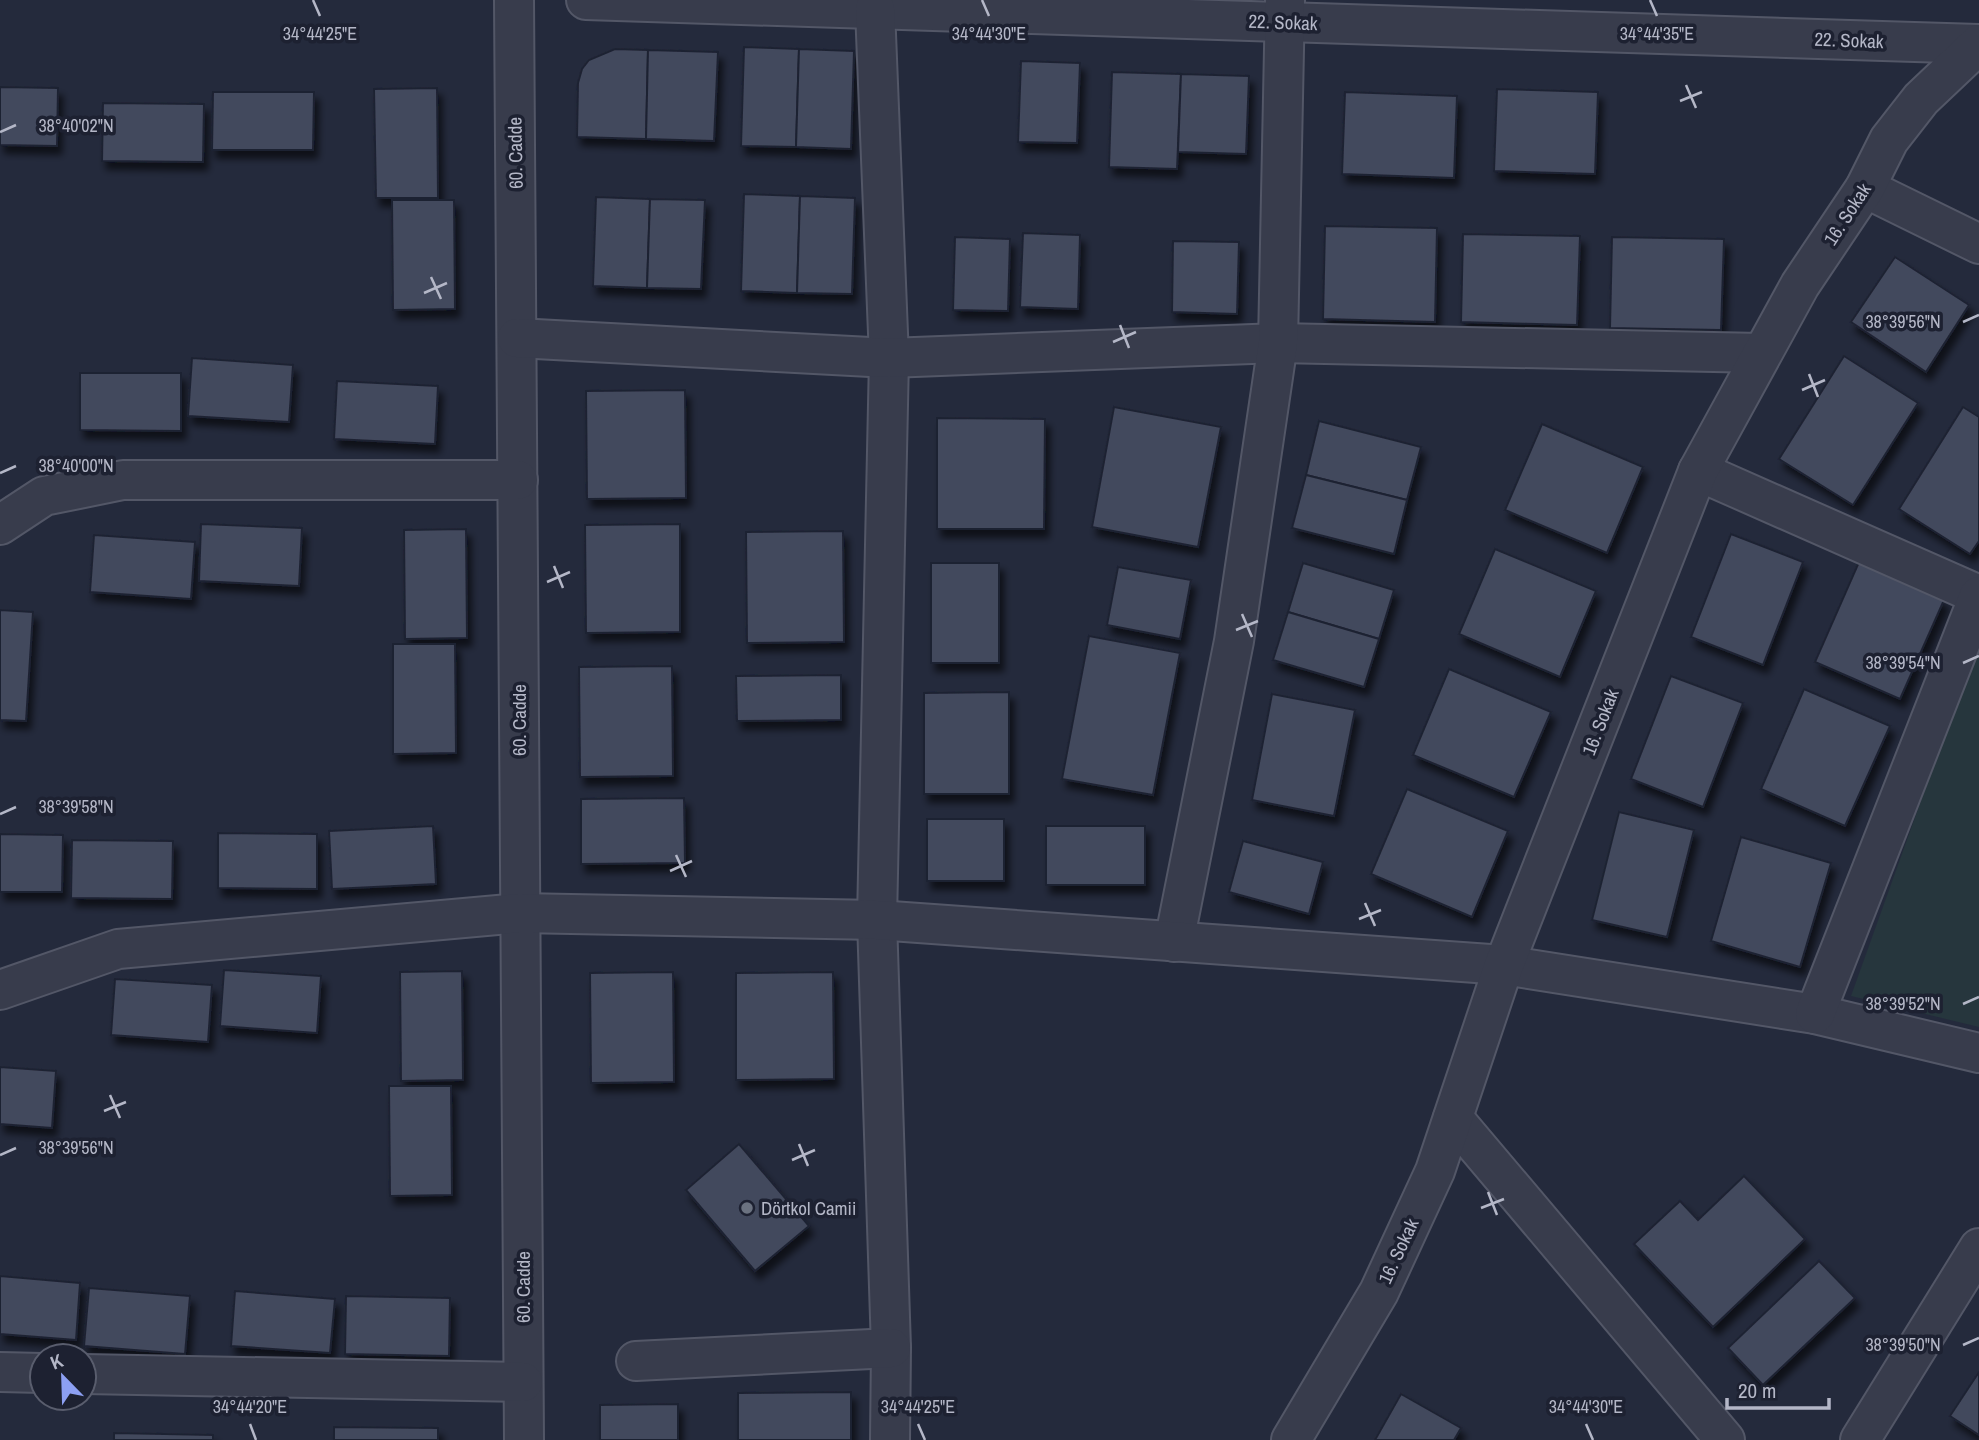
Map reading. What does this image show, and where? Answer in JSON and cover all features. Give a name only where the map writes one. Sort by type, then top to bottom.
[{"type":"street","name":"60. Cadde","points":[[514,0],[524,1440]]},
{"type":"street","name":"22. Sokak","points":[[586,0],[875,9],[1286,11],[1979,44]]},
{"type":"street","points":[[875,9],[889,358],[877,920],[891,1348],[890,1440]]},
{"type":"street","points":[[1174,942],[1234,640],[1278,343],[1286,11]]},
{"type":"street","name":"16. Sokak","points":[[1302,1435],[1379,1292],[1435,1171],[1504,965],[1698,471],[1800,285],[1865,188],[1889,140],[1953,67],[1979,44]]},
{"type":"street","points":[[1865,188],[1979,244]]},
{"type":"street","points":[[517,338],[889,358],[1278,343],[1761,353]]},
{"type":"street","points":[[1698,471],[1979,596],[1815,1014]]},
{"type":"street","points":[[0,525],[44,496],[123,480],[518,480]]},
{"type":"street","points":[[0,990],[118,949],[520,913],[877,920],[1504,965],[1815,1014],[1979,1053]]},
{"type":"street","points":[[1453,1118],[1725,1440]]},
{"type":"street","points":[[1860,1440],[1979,1248]]},
{"type":"street","points":[[636,1362],[891,1348]]},
{"type":"street","points":[[0,1372],[28,1373]]},
{"type":"street","points":[[98,1374],[523,1382]]},
{"type":"shaded area","points":[[1979,639],[1979,1027],[1851,996]]},
{"type":"building","points":[[744,47],[799,49],[796,147],[741,146]]},
{"type":"building","points":[[615,49],[648,50],[646,139],[577,137],[578,83],[582,69],[589,60]]},
{"type":"building","points":[[799,49],[854,51],[851,149],[796,147]]},
{"type":"building","points":[[648,50],[718,52],[714,141],[646,139]]},
{"type":"building","points":[[1021,61],[1080,63],[1077,143],[1018,142]]},
{"type":"building","points":[[1112,72],[1181,74],[1177,169],[1109,167]]},
{"type":"building","points":[[1181,74],[1249,76],[1246,154],[1178,152]]},
{"type":"building","points":[[0,87],[58,88],[57,146],[0,145]]},
{"type":"building","points":[[437,88],[438,198],[376,198],[374,89]]},
{"type":"building","points":[[1497,89],[1598,92],[1595,174],[1494,171]]},
{"type":"building","points":[[213,92],[314,92],[313,150],[212,150]]},
{"type":"building","points":[[1345,92],[1457,96],[1454,178],[1342,174]]},
{"type":"building","points":[[103,103],[204,104],[203,162],[102,161]]},
{"type":"building","points":[[744,194],[800,196],[797,293],[741,291]]},
{"type":"building","points":[[800,196],[855,198],[852,294],[797,293]]},
{"type":"building","points":[[596,197],[650,199],[647,288],[593,286]]},
{"type":"building","points":[[650,199],[705,200],[701,289],[647,288]]},
{"type":"building","points":[[392,200],[454,200],[455,309],[393,310]]},
{"type":"building","points":[[1325,226],[1437,228],[1435,322],[1323,319]]},
{"type":"building","points":[[1023,233],[1080,235],[1078,309],[1020,307]]},
{"type":"building","points":[[1463,234],[1580,236],[1577,325],[1461,322]]},
{"type":"building","points":[[955,237],[1010,239],[1008,311],[953,310]]},
{"type":"building","points":[[1612,237],[1724,239],[1721,330],[1610,328]]},
{"type":"building","points":[[1173,241],[1239,242],[1237,314],[1172,312]]},
{"type":"building","points":[[1895,257],[1969,305],[1926,372],[1851,322]]},
{"type":"building","points":[[1844,356],[1918,403],[1853,505],[1779,459]]},
{"type":"building","points":[[192,358],[293,365],[289,422],[188,416]]},
{"type":"building","points":[[80,373],[181,373],[181,431],[80,430]]},
{"type":"building","points":[[337,381],[438,386],[435,444],[334,439]]},
{"type":"building","points":[[685,390],[686,498],[587,499],[586,391]]},
{"type":"building","points":[[1114,407],[1221,427],[1198,547],[1092,527]]},
{"type":"building","points":[[1963,407],[1979,417],[1979,541],[1970,554],[1899,509]]},
{"type":"building","points":[[937,418],[1045,419],[1044,529],[937,529]]},
{"type":"building","points":[[1319,421],[1421,447],[1407,500],[1306,475]]},
{"type":"building","points":[[1542,424],[1643,467],[1607,553],[1505,510]]},
{"type":"building","points":[[1306,475],[1407,500],[1394,554],[1292,528]]},
{"type":"building","points":[[201,524],[302,528],[299,586],[199,581]]},
{"type":"building","points":[[680,524],[680,632],[586,633],[585,525]]},
{"type":"building","points":[[466,529],[467,638],[405,639],[404,530]]},
{"type":"building","points":[[843,531],[844,642],[747,643],[746,532]]},
{"type":"building","points":[[1731,534],[1803,562],[1763,665],[1691,637]]},
{"type":"building","points":[[94,535],[195,542],[191,599],[90,592]]},
{"type":"building","points":[[1495,549],[1596,591],[1560,677],[1459,634]]},
{"type":"building","points":[[1859,562],[1944,600],[1900,699],[1815,662]]},
{"type":"building","points":[[931,563],[999,563],[999,663],[931,663]]},
{"type":"building","points":[[1303,563],[1394,590],[1379,639],[1288,612]]},
{"type":"building","points":[[1118,567],[1191,580],[1180,639],[1107,625]]},
{"type":"building","points":[[0,610],[33,612],[26,721],[0,720]]},
{"type":"building","points":[[1288,612],[1379,639],[1364,687],[1273,660]]},
{"type":"building","points":[[1089,636],[1180,653],[1153,795],[1062,779]]},
{"type":"building","points":[[393,644],[455,644],[456,753],[393,754]]},
{"type":"building","points":[[672,666],[673,776],[580,777],[579,667]]},
{"type":"building","points":[[1449,669],[1551,712],[1514,797],[1413,755]]},
{"type":"building","points":[[841,675],[841,720],[737,721],[736,676]]},
{"type":"building","points":[[1671,676],[1743,703],[1703,807],[1631,779]]},
{"type":"building","points":[[1804,689],[1890,726],[1845,826],[1761,789]]},
{"type":"building","points":[[1009,692],[1009,794],[924,794],[924,693]]},
{"type":"building","points":[[1272,694],[1355,710],[1334,816],[1252,800]]},
{"type":"building","points":[[1407,789],[1508,831],[1472,917],[1371,874]]},
{"type":"building","points":[[684,798],[685,863],[581,864],[581,799]]},
{"type":"building","points":[[1619,812],[1694,830],[1667,937],[1592,920]]},
{"type":"building","points":[[927,819],[1004,819],[1004,881],[927,881]]},
{"type":"building","points":[[433,826],[436,884],[332,889],[329,831]]},
{"type":"building","points":[[1046,826],[1145,826],[1145,885],[1046,885]]},
{"type":"building","points":[[218,833],[317,834],[317,889],[218,888]]},
{"type":"building","points":[[0,834],[63,835],[62,892],[0,892]]},
{"type":"building","points":[[1741,837],[1831,863],[1800,967],[1711,941]]},
{"type":"building","points":[[72,840],[173,841],[172,899],[71,898]]},
{"type":"building","points":[[1243,841],[1323,862],[1309,914],[1229,892]]},
{"type":"building","points":[[224,970],[321,976],[317,1033],[220,1026]]},
{"type":"building","points":[[462,971],[463,1080],[401,1081],[400,972]]},
{"type":"building","points":[[673,972],[674,1082],[591,1083],[590,973]]},
{"type":"building","points":[[833,972],[834,1079],[736,1080],[736,973]]},
{"type":"building","points":[[115,979],[212,985],[208,1042],[111,1035]]},
{"type":"building","points":[[0,1067],[56,1071],[52,1128],[0,1124]]},
{"type":"building","points":[[389,1086],[451,1086],[452,1195],[390,1196]]},
{"type":"building","name":"Dörtkol Camii","points":[[739,1144],[809,1226],[755,1271],[686,1190]]},
{"type":"building","points":[[1744,1176],[1805,1239],[1713,1327],[1634,1244],[1680,1201],[1698,1220]]},
{"type":"building","points":[[1819,1261],[1855,1298],[1763,1385],[1728,1348]]},
{"type":"building","points":[[0,1276],[80,1283],[76,1340],[0,1334]]},
{"type":"building","points":[[89,1288],[190,1296],[185,1354],[98,1347],[98,1342],[84,1342]]},
{"type":"building","points":[[235,1291],[335,1299],[330,1353],[231,1346]]},
{"type":"building","points":[[346,1296],[450,1298],[449,1356],[345,1354]]},
{"type":"building","points":[[1979,1372],[1979,1435],[1950,1416]]},
{"type":"building","points":[[851,1392],[851,1440],[738,1440],[738,1393]]},
{"type":"building","points":[[1401,1394],[1461,1428],[1454,1440],[1375,1440]]},
{"type":"building","points":[[678,1404],[678,1440],[600,1440],[600,1405]]},
{"type":"building","points":[[334,1427],[438,1428],[438,1440],[334,1440]]},
{"type":"building","points":[[114,1433],[213,1435],[213,1440],[114,1440]]},
{"type":"place","name":"Dörtkol Camii","points":[[747,1208]]}]
